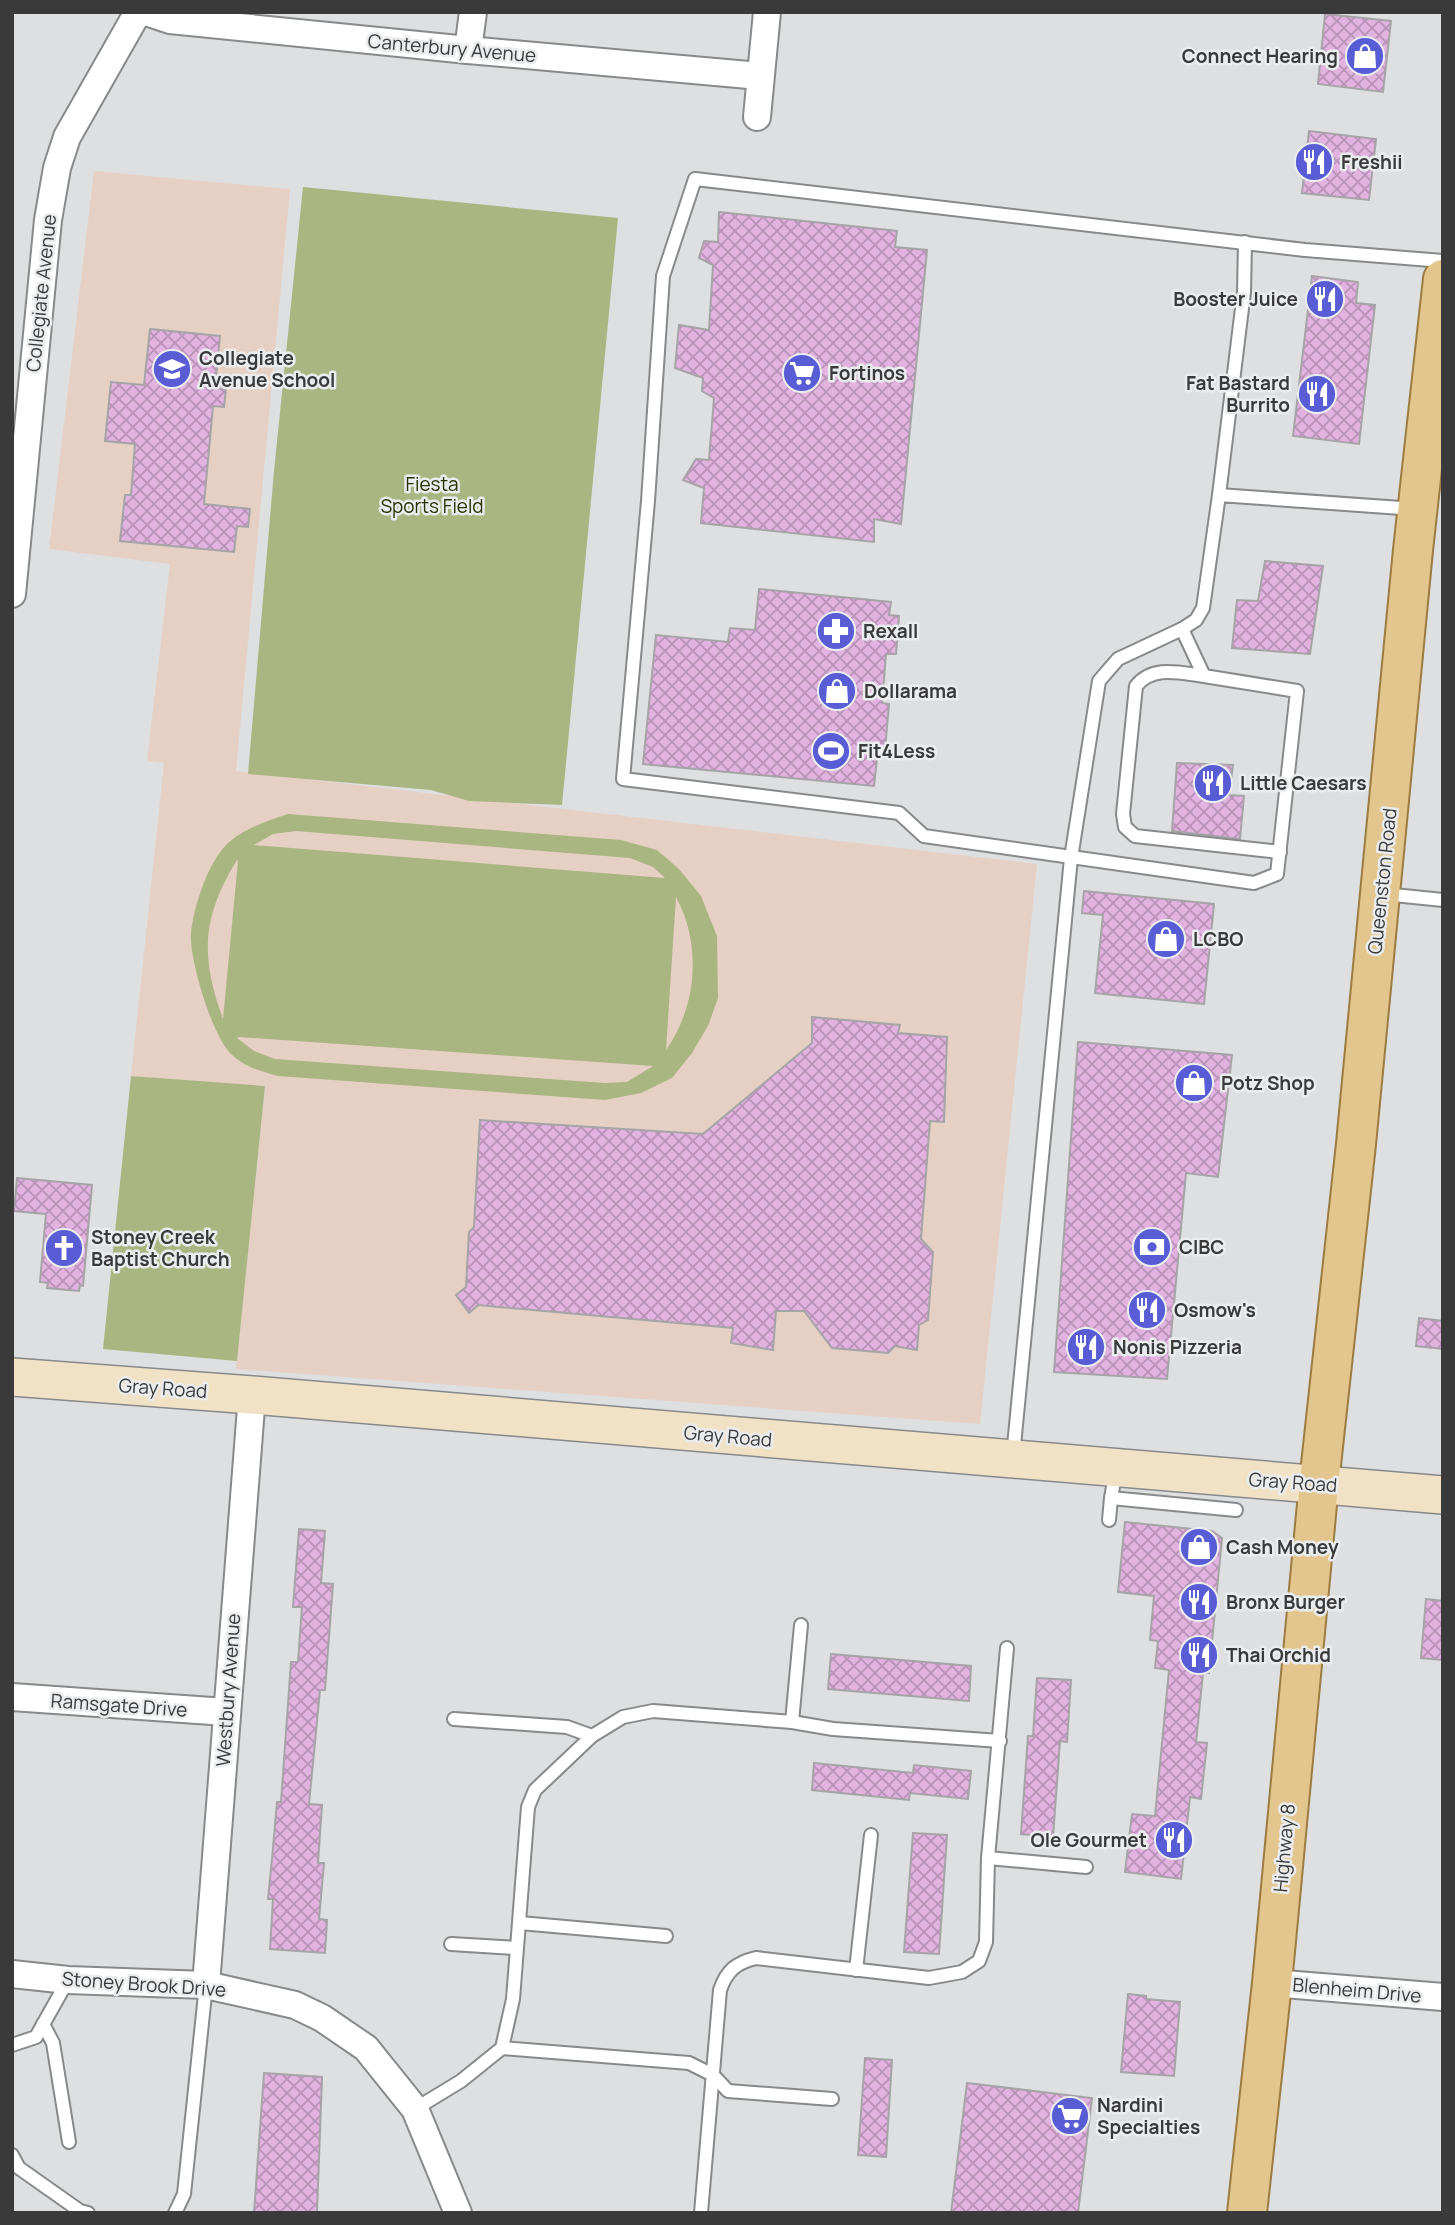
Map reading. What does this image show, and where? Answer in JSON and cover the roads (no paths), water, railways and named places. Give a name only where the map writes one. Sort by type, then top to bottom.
[{"type":"main road","name":"Queenston Road","points":[[1319,1483],[1443,279]]},
{"type":"main road","name":"Gray Road","points":[[12,1377],[1013,1460],[1114,1483],[1319,1483],[1443,1495]]},
{"type":"main road","name":"Highway 8","points":[[1247,2213],[1272,1983],[1319,1483]]},
{"type":"street","name":"Collegiate Avenue","points":[[12,594],[24,345],[57,168],[67,137],[138,12]]},
{"type":"street","name":"Canterbury Avenue","points":[[146,12],[170,20],[760,76]]},
{"type":"street","points":[[468,50],[473,12]]},
{"type":"street","points":[[757,117],[767,12]]},
{"type":"street","name":"Westbury Avenue","points":[[206,1985],[251,1395]]},
{"type":"street","name":"Ramsgate Drive","points":[[12,1697],[226,1712]]},
{"type":"street","name":"Stoney Brook Drive","points":[[12,1974],[68,1980],[206,1985],[295,2005],[322,2018],[366,2048],[415,2109],[458,2213]]},
{"type":"street","name":"Blenheim Drive","points":[[1272,1983],[1443,1997]]},
{"type":"lane","points":[[1280,852],[1135,836],[1125,827],[1123,814],[1136,686],[1143,677],[1155,672],[1204,676],[1297,691],[1280,852],[1277,874],[1254,883],[924,836],[899,813],[623,779],[648,501],[663,276],[695,179],[1304,250],[1443,261]]},
{"type":"lane","points":[[1013,1460],[1071,858],[1099,681],[1118,659],[1182,629],[1196,620],[1203,608],[1244,292],[1245,242]]},
{"type":"lane","points":[[1219,495],[1418,509]]},
{"type":"lane","points":[[1182,629],[1204,676]]},
{"type":"lane","points":[[1380,894],[1443,900]]},
{"type":"lane","points":[[1109,1520],[1114,1483],[1236,1510]]},
{"type":"lane","points":[[792,1722],[801,1625]]},
{"type":"lane","points":[[701,2213],[720,1990],[726,1974],[740,1962],[756,1958],[929,1978],[962,1972],[979,1961],[986,1942],[988,1858],[1007,1648]]},
{"type":"lane","points":[[415,2109],[461,2081],[502,2048],[513,1999],[528,1807],[535,1790],[592,1736],[623,1717],[653,1711],[792,1722],[833,1729],[1000,1741]]},
{"type":"lane","points":[[454,1719],[566,1727],[592,1736]]},
{"type":"lane","points":[[856,1970],[871,1835]]},
{"type":"lane","points":[[988,1858],[1086,1867]]},
{"type":"lane","points":[[520,1923],[666,1936]]},
{"type":"lane","points":[[450,1944],[516,1948]]},
{"type":"lane","points":[[12,2045],[36,2038],[68,1980]]},
{"type":"lane","points":[[175,2213],[184,2194],[206,1985]]},
{"type":"lane","points":[[43,2024],[53,2043],[69,2142]]},
{"type":"lane","points":[[502,2048],[689,2063],[713,2075],[728,2091],[832,2099]]},
{"type":"lane","points":[[12,2155],[19,2168],[80,2211],[88,2213]]},
{"type":"place","name":"Connect Hearing","points":[[1365,56]]},
{"type":"place","name":"Freshii","points":[[1314,162]]},
{"type":"place","name":"Booster Juice","points":[[1325,299]]},
{"type":"place","name":"Collegiate Avenue School","points":[[172,369]]},
{"type":"place","name":"Fortinos","points":[[802,373]]},
{"type":"place","name":"Fat Bastard Burrito","points":[[1317,394]]},
{"type":"place","name":"Rexall","points":[[836,631]]},
{"type":"place","name":"Dollarama","points":[[837,691]]},
{"type":"place","name":"Fit4Less","points":[[831,751]]},
{"type":"place","name":"Little Caesars","points":[[1213,783]]},
{"type":"place","name":"LCBO","points":[[1166,939]]},
{"type":"place","name":"Potz Shop","points":[[1194,1083]]},
{"type":"place","name":"CIBC","points":[[1152,1247]]},
{"type":"place","name":"Stoney Creek Baptist Church","points":[[64,1248]]},
{"type":"place","name":"Osmow's","points":[[1147,1310]]},
{"type":"place","name":"Nonis Pizzeria","points":[[1086,1347]]},
{"type":"place","name":"Cash Money","points":[[1199,1547]]},
{"type":"place","name":"Bronx Burger","points":[[1199,1602]]},
{"type":"place","name":"Thai Orchid","points":[[1199,1655]]},
{"type":"place","name":"Ole Gourmet","points":[[1174,1840]]},
{"type":"place","name":"Nardini Specialties","points":[[1070,2116]]},
{"type":"park label","name":"Fiesta Sports Field","points":[[432,495]]}]
